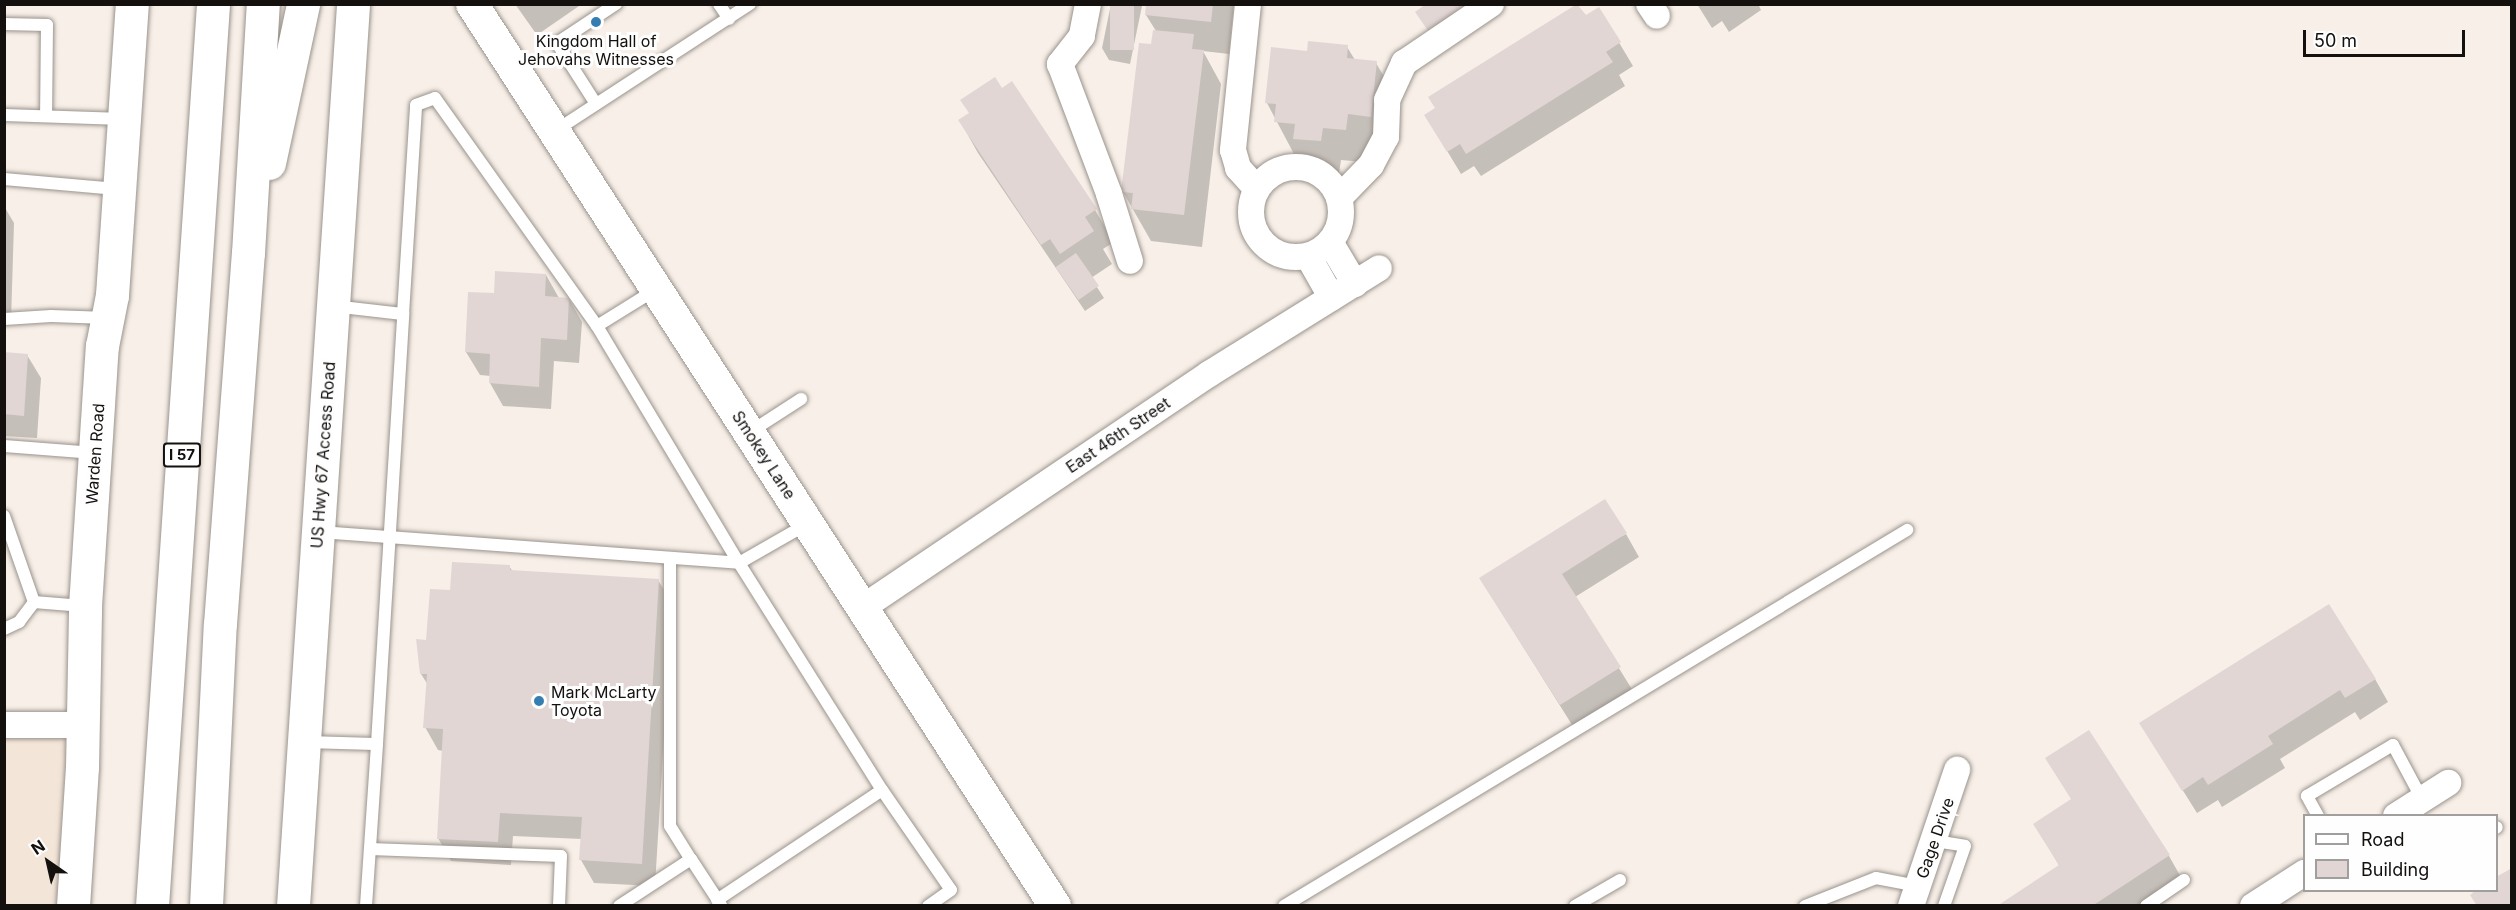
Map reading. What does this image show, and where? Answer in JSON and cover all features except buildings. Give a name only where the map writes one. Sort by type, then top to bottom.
[{"type":"main road","name":"Warden Road","points":[[73,906],[85,606],[102,345],[112,295],[132,4]]},
{"type":"main road","name":"I 57","points":[[152,906],[213,4]]},
{"type":"main road","points":[[206,906],[220,624],[248,253],[263,4]]},
{"type":"main road","points":[[248,253],[295,51],[303,4]]},
{"type":"main road","name":"US Hwy 67 Access Road","points":[[293,906],[353,4]]},
{"type":"street","name":"Smokey Lane","points":[[472,4],[1054,906]]},
{"type":"street","points":[[1088,4],[1082,36],[1060,64],[1109,194],[1130,261]]},
{"type":"street","points":[[1248,4],[1233,150],[1238,168],[1256,188]]},
{"type":"street","points":[[1339,198],[1371,165],[1386,137],[1387,100],[1404,63],[1491,4]]},
{"type":"street","points":[[1292,166],[1307,167],[1320,173],[1331,183],[1339,198],[1341,219],[1330,242],[1308,256],[1292,257],[1277,254],[1264,246],[1255,233],[1250,219],[1251,203],[1256,188],[1265,177],[1278,169],[1292,166]]},
{"type":"street","points":[[1330,242],[1355,284]]},
{"type":"street","points":[[1308,256],[1332,298]]},
{"type":"street","name":"East 46th Street","points":[[862,608],[1209,374],[1379,268]]},
{"type":"street","points":[[4,725],[82,725]]},
{"type":"street","name":"Gage Drive","points":[[1914,896],[1935,841],[1957,770]]},
{"type":"street","points":[[2399,814],[2448,783]]},
{"type":"street","points":[[2253,906],[2303,874]]},
{"type":"lane","points":[[596,104],[557,43],[616,4]]},
{"type":"lane","points":[[719,4],[729,19]]},
{"type":"lane","points":[[554,132],[750,4]]},
{"type":"lane","points":[[4,24],[47,25],[46,116]]},
{"type":"lane","points":[[366,906],[416,105],[435,98],[597,326],[739,563],[882,790],[951,890],[928,906]]},
{"type":"lane","points":[[4,114],[124,119]]},
{"type":"lane","points":[[4,179],[120,190]]},
{"type":"lane","points":[[597,326],[656,289]]},
{"type":"lane","points":[[332,306],[403,314]]},
{"type":"lane","points":[[4,319],[51,316],[108,318]]},
{"type":"lane","points":[[749,433],[801,399]]},
{"type":"lane","points":[[4,446],[96,453]]},
{"type":"lane","points":[[4,516],[34,602]]},
{"type":"lane","points":[[318,532],[739,563],[808,524]]},
{"type":"lane","points":[[1284,906],[1907,530]]},
{"type":"lane","points":[[4,559],[17,552]]},
{"type":"lane","points":[[670,559],[670,826],[719,903],[882,790]]},
{"type":"lane","points":[[34,602],[85,606]]},
{"type":"lane","points":[[4,629],[19,622],[34,602]]},
{"type":"lane","points":[[304,742],[377,744]]},
{"type":"lane","points":[[2317,814],[2307,796],[2393,745],[2422,799]]},
{"type":"lane","points":[[1935,841],[1965,846],[1944,906]]},
{"type":"lane","points":[[370,849],[561,856],[559,906]]},
{"type":"lane","points":[[619,906],[691,859]]},
{"type":"lane","points":[[1806,906],[1876,878],[1914,896]]},
{"type":"lane","points":[[1575,906],[1620,880]]},
{"type":"lane","points":[[2146,906],[2184,880]]},
{"type":"shaded area","points":[[83,725],[72,905],[5,905],[4,726]]},
{"type":"place","name":"Kingdom Hall of Jehovahs Witnesses","points":[[596,22]]},
{"type":"place","name":"Mark McLarty Toyota","points":[[539,701]]}]
